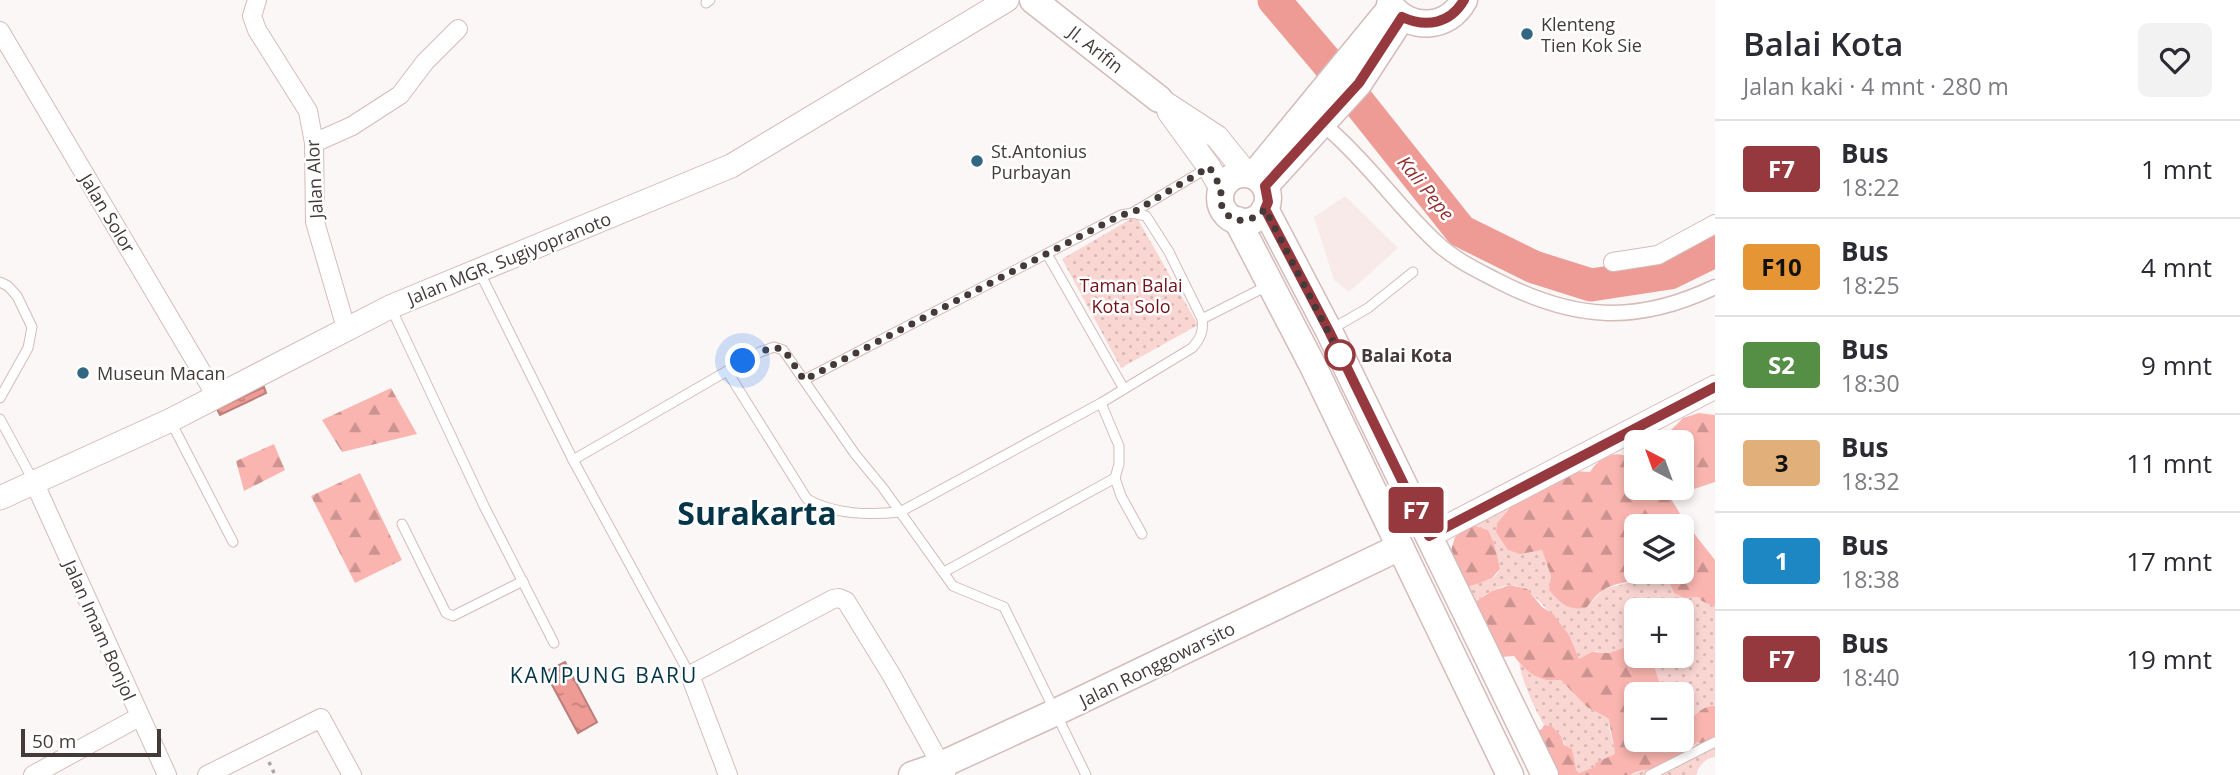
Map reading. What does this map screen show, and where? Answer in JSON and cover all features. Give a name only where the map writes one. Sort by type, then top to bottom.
[{"type":"main road","name":"Jl. Arifin","points":[[1033,0],[1159,99]]},
{"type":"main road","points":[[1237,220],[1252,220],[1258,186],[1312,132],[1393,8],[1414,22],[1426,24],[1451,16],[1464,0]]},
{"type":"main road","points":[[1510,775],[1271,283],[1237,220],[1225,212],[1222,190],[1231,178],[1258,186],[1545,775]]},
{"type":"main road","name":"Jalan Ronggowarsito","points":[[912,775],[943,770],[1054,713],[1401,547]]},
{"type":"street","name":"Jalan Alor","points":[[257,0],[252,16],[257,30],[308,111],[314,143],[315,222],[346,328]]},
{"type":"street","name":"Jalan MGR. Sugiyopranoto","points":[[0,498],[171,420],[390,307],[705,178],[749,157],[1007,0]]},
{"type":"street","points":[[314,143],[352,126],[400,95],[425,62],[458,29]]},
{"type":"street","name":"Jalan Solor","points":[[0,31],[216,396]]},
{"type":"street","points":[[1159,99],[1209,167],[1222,190]]},
{"type":"street","points":[[1159,99],[1217,137],[1258,186]]},
{"type":"street","points":[[1312,132],[1352,150],[1439,245],[1461,261],[1507,285],[1575,310],[1632,313],[1674,304],[1715,287]]},
{"type":"street","points":[[1613,262],[1658,255],[1715,224]]},
{"type":"street","points":[[1429,536],[1715,387]]},
{"type":"street","name":"Jalan Imam Bonjol","points":[[35,484],[167,775]]},
{"type":"street","points":[[728,775],[690,675],[833,599],[846,601],[892,676],[943,770]]},
{"type":"street","points":[[33,775],[139,717]]},
{"type":"street","points":[[207,775],[321,718],[352,775]]},
{"type":"lane","points":[[804,380],[1121,215],[1132,213],[1209,167]]},
{"type":"lane","points":[[727,371],[807,499],[820,507],[843,511],[872,515],[900,512],[1101,403],[1192,348],[1200,339],[1202,319],[1169,251],[1146,216],[1132,213]]},
{"type":"lane","points":[[1047,254],[1124,389]]},
{"type":"lane","points":[[479,271],[573,460],[690,675]]},
{"type":"lane","points":[[1329,331],[1368,308],[1413,272]]},
{"type":"lane","points":[[0,282],[17,296],[32,327],[28,348],[0,398]]},
{"type":"lane","points":[[1202,319],[1271,283]]},
{"type":"lane","points":[[390,307],[484,506],[554,643]]},
{"type":"lane","points":[[573,460],[760,352],[774,347],[787,354],[855,454],[953,586],[1004,607],[1086,775]]},
{"type":"lane","points":[[1101,403],[1119,446],[1119,464],[1115,478],[1126,507],[1142,534]]},
{"type":"lane","points":[[0,419],[35,484]]},
{"type":"lane","points":[[171,420],[233,542]]},
{"type":"lane","points":[[944,572],[1115,478]]},
{"type":"lane","points":[[402,524],[446,613],[453,616],[523,581]]},
{"type":"lane","points":[[1650,775],[1715,742]]},
{"type":"shaded area","points":[[1345,196],[1398,248],[1349,292],[1334,280],[1314,217]]},
{"type":"green space","name":"Taman Balai Kota Solo","points":[[1136,216],[1198,325],[1121,368],[1062,259]]},
{"type":"green space","points":[[391,388],[417,434],[342,452],[322,420]]},
{"type":"green space","points":[[1699,413],[1715,415],[1715,482],[1694,489],[1694,430],[1671,430],[1683,418]]},
{"type":"green space","points":[[274,444],[285,470],[244,491],[236,461]]},
{"type":"green space","points":[[1610,455],[1623,455],[1624,500],[1672,500],[1680,514],[1624,514],[1624,582],[1607,588],[1586,608],[1565,605],[1549,590],[1551,576],[1542,550],[1520,554],[1508,550],[1496,532],[1497,523],[1512,505],[1529,498],[1572,471],[1590,472],[1599,461]]},
{"type":"green space","points":[[360,473],[402,560],[355,583],[311,496]]},
{"type":"green space","points":[[1512,504],[1497,523],[1496,532],[1538,551],[1542,550],[1551,576],[1586,608],[1604,589],[1624,584],[1672,584],[1685,598],[1624,598],[1624,649],[1609,653],[1596,651],[1579,659],[1568,638],[1541,602],[1520,587],[1510,585],[1499,588],[1470,605],[1461,589],[1492,578],[1500,569],[1488,530],[1472,525]]},
{"type":"green space","points":[[1472,525],[1488,530],[1500,569],[1492,578],[1460,589],[1450,554],[1455,537]]},
{"type":"green space","points":[[1694,533],[1715,560],[1715,607],[1698,597],[1685,598],[1674,593],[1670,584],[1694,584]]},
{"type":"green space","points":[[1510,585],[1527,589],[1542,607],[1553,614],[1569,635],[1579,659],[1592,652],[1609,653],[1624,648],[1624,668],[1655,668],[1660,682],[1624,682],[1624,752],[1686,752],[1660,767],[1630,775],[1531,775],[1534,732],[1542,729],[1544,725],[1552,726],[1561,736],[1564,745],[1572,749],[1579,773],[1595,767],[1595,763],[1615,754],[1609,719],[1587,707],[1561,680],[1546,680],[1534,675],[1514,656],[1500,657],[1470,605],[1492,591]]},
{"type":"green space","points":[[1698,597],[1715,607],[1715,706],[1705,708],[1694,717],[1694,682],[1659,681],[1655,668],[1694,668],[1694,598],[1685,598]]},
{"type":"green space","points":[[1519,663],[1543,679],[1561,680],[1587,707],[1609,719],[1616,754],[1596,763],[1596,767],[1579,773],[1561,736],[1552,726],[1544,725],[1529,695]]},
{"type":"green space","points":[[1715,706],[1715,750],[1697,742],[1694,745],[1694,716],[1705,708]]},
{"type":"green space","points":[[1697,742],[1715,750],[1715,757],[1703,763],[1696,775],[1630,775],[1686,752],[1694,752]]},
{"type":"water","points":[[264,387],[266,393],[220,415],[217,409]]},
{"type":"water","points":[[565,662],[597,722],[578,733],[545,672]]},
{"type":"waterway","name":"Kali Pepe","points":[[1274,0],[1461,231],[1534,267],[1591,285],[1670,273],[1715,251]]},
{"type":"bus line","name":"F7","points":[[1464,0],[1451,16],[1439,22],[1426,24],[1402,17],[1359,83],[1265,186],[1268,202],[1265,209],[1329,331],[1429,536],[1715,387]]},
{"type":"place","name":"Klenteng Tien Kok Sie","points":[[1527,34]]},
{"type":"place","name":"St.Antonius Purbayan","points":[[977,161]]},
{"type":"place","name":"Balai Kota","points":[[1340,355]]},
{"type":"place","name":"Museun Macan","points":[[83,373]]},
{"type":"district","name":"Surakarta","points":[[757,512]]},
{"type":"district","name":"KAMPUNG BARU","points":[[604,675]]},
{"type":"route","points":[[743,361],[768,349],[780,348],[804,380],[1121,215],[1132,213],[1209,167],[1222,190],[1222,205],[1230,217],[1252,220],[1260,216],[1265,209],[1340,355]]}]
